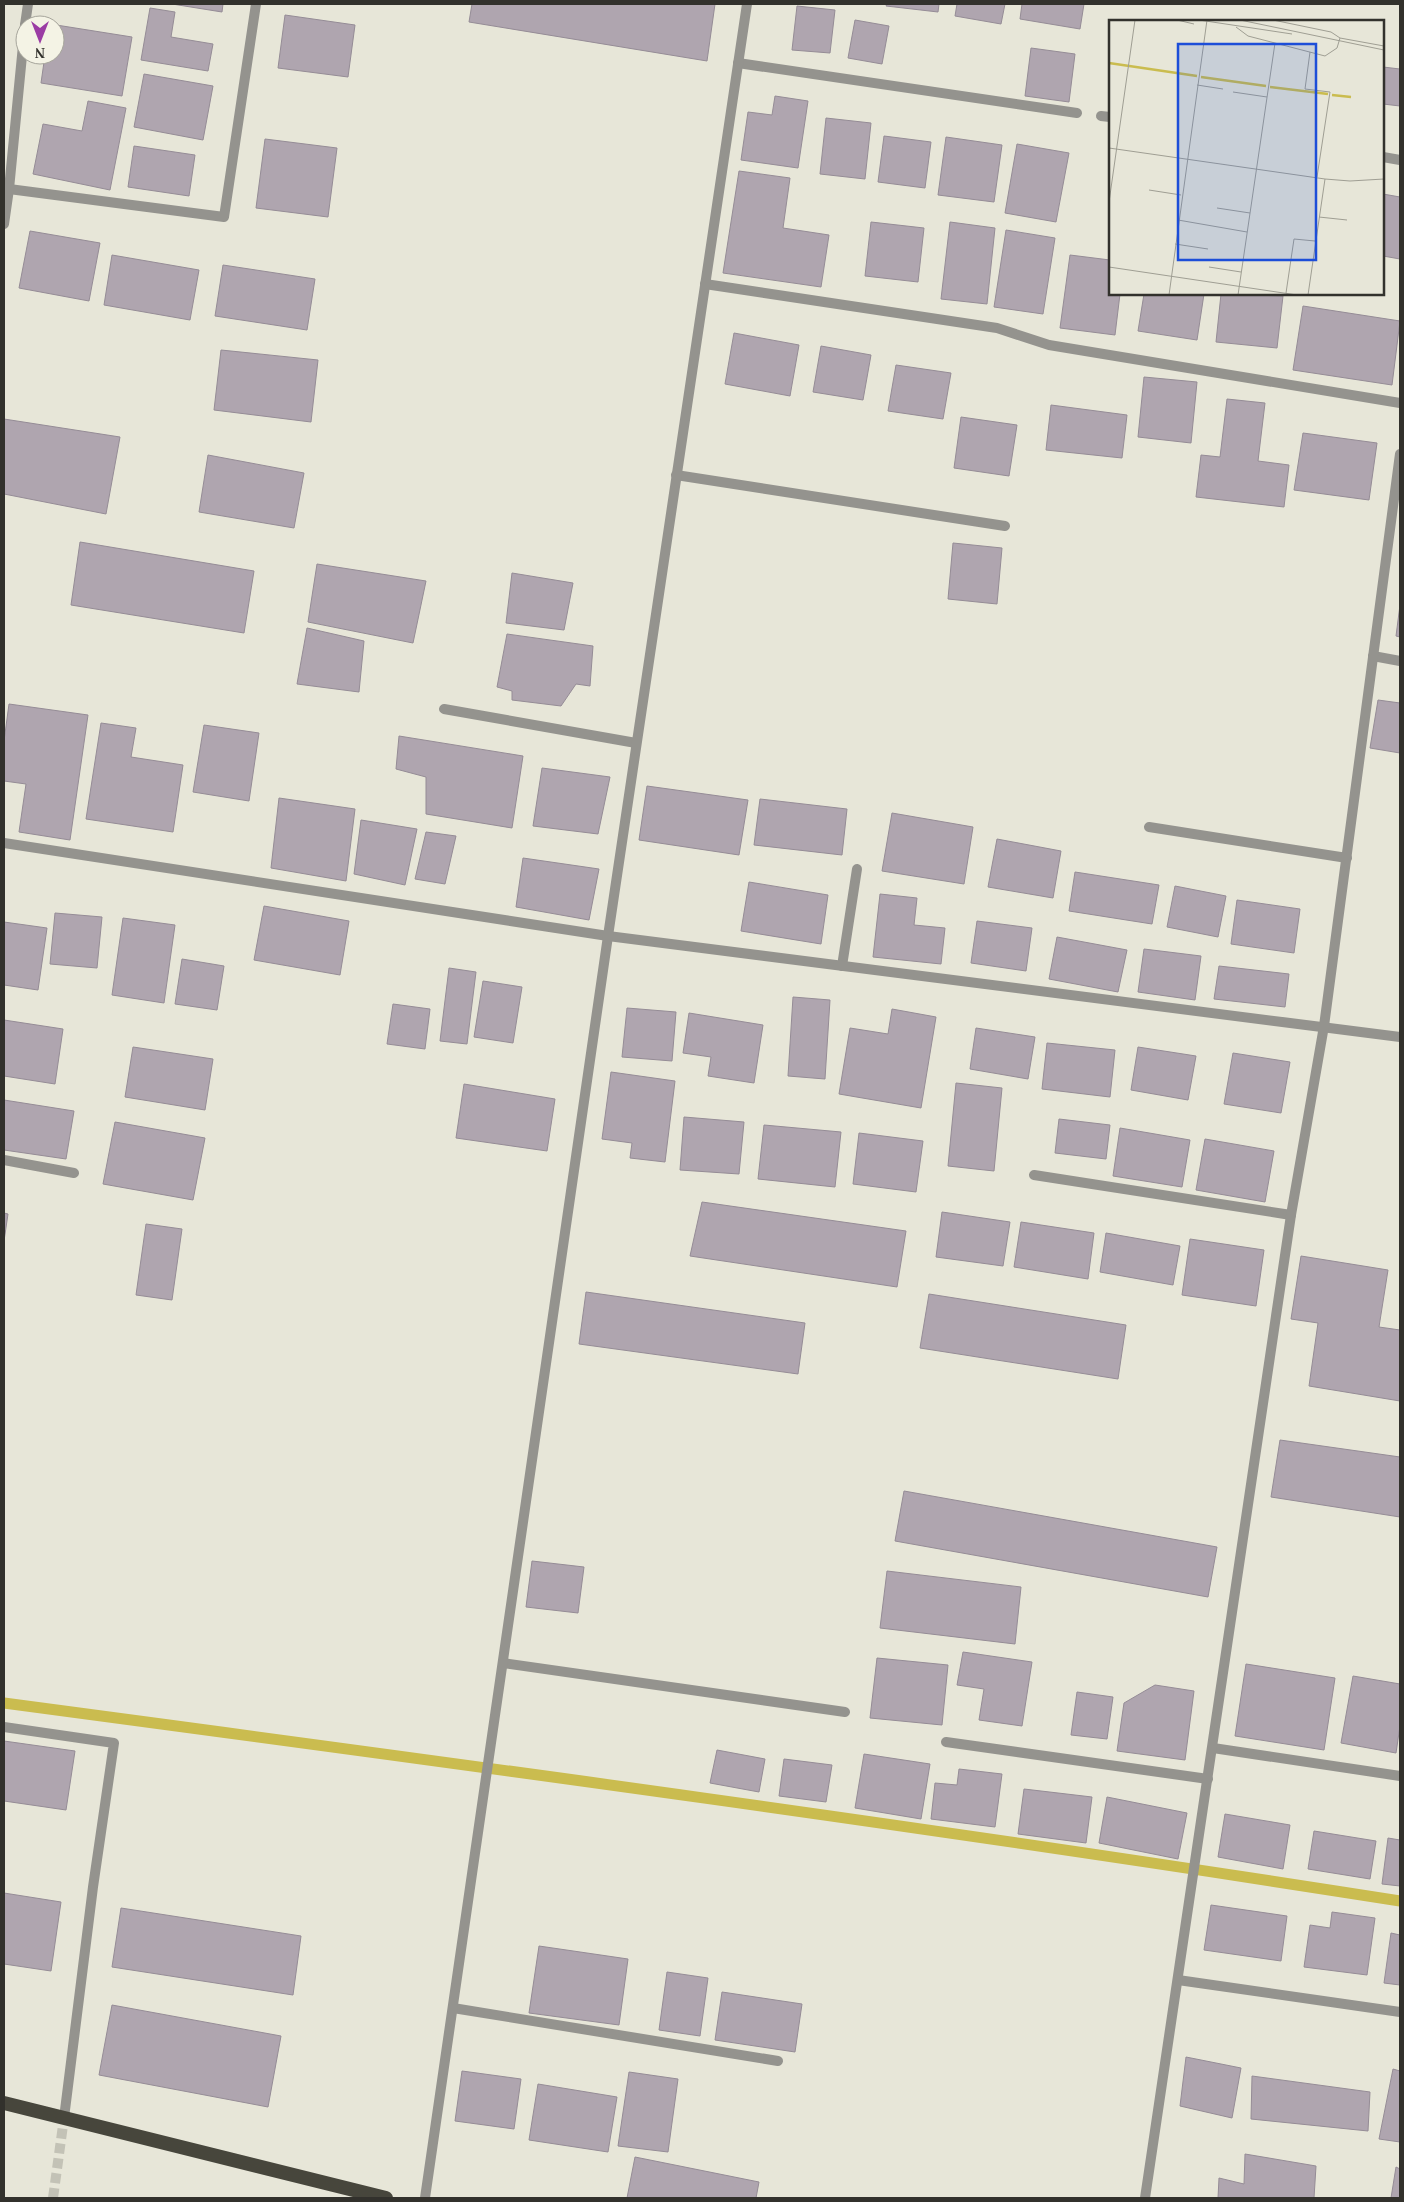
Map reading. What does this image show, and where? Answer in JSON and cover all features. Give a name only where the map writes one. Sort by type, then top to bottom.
[{"type":"highway","points":[[4,2102],[386,2198]]},
{"type":"street","points":[[10,189],[224,217],[256,4]]},
{"type":"street","points":[[425,2198],[636,743],[747,4]]},
{"type":"street","points":[[738,63],[1077,113]]},
{"type":"street","points":[[4,224],[10,189],[21,65]]},
{"type":"street","points":[[1384,157],[1400,160]]},
{"type":"street","points":[[705,284],[997,328],[1049,345],[1400,403]]},
{"type":"street","points":[[1145,2198],[1291,1215],[1324,1026],[1400,454]]},
{"type":"street","points":[[676,475],[1005,526]]},
{"type":"street","points":[[1373,656],[1400,661]]},
{"type":"street","points":[[444,708],[636,743]]},
{"type":"street","points":[[1149,826],[1347,858]]},
{"type":"street","points":[[4,843],[608,936],[1400,1037]]},
{"type":"street","points":[[842,966],[857,869]]},
{"type":"street","points":[[4,1160],[74,1173]]},
{"type":"street","points":[[1034,1175],[1291,1215]]},
{"type":"street","points":[[503,1663],[845,1712]]},
{"type":"street","points":[[4,1727],[114,1743],[93,1887],[64,2118]]},
{"type":"street","points":[[946,1742],[1208,1779]]},
{"type":"street","points":[[1213,1748],[1400,1776]]},
{"type":"street","points":[[1178,1980],[1400,2012]]},
{"type":"street","points":[[453,2008],[778,2061]]},
{"type":"building","points":[[172,4],[223,4],[222,12]]},
{"type":"building","points":[[472,4],[715,4],[707,61],[469,22]]},
{"type":"building","points":[[887,4],[939,4],[938,12],[886,6]]},
{"type":"building","points":[[957,4],[1005,4],[1001,24],[955,16]]},
{"type":"building","points":[[1022,4],[1084,4],[1080,29],[1020,19]]},
{"type":"building","points":[[797,6],[835,10],[830,53],[792,50]]},
{"type":"building","points":[[150,8],[175,12],[171,37],[213,44],[208,71],[141,60]]},
{"type":"building","points":[[285,15],[355,25],[348,77],[278,68]]},
{"type":"building","points":[[855,20],[889,26],[882,64],[848,58]]},
{"type":"building","points":[[65,26],[132,37],[122,96],[41,83],[44,65],[65,65]]},
{"type":"building","points":[[1031,48],[1075,54],[1069,102],[1025,96]]},
{"type":"building","points":[[1384,67],[1400,69],[1400,106],[1384,104]]},
{"type":"building","points":[[144,74],[213,86],[203,140],[134,127]]},
{"type":"building","points":[[775,96],[808,101],[798,168],[741,160],[748,112],[772,115]]},
{"type":"building","points":[[88,101],[126,108],[110,190],[33,174],[43,124],[82,131]]},
{"type":"building","points":[[826,118],[871,123],[865,179],[820,174]]},
{"type":"building","points":[[884,136],[931,142],[925,188],[878,182]]},
{"type":"building","points":[[946,137],[1002,145],[994,202],[938,195]]},
{"type":"building","points":[[265,139],[337,148],[328,217],[256,208]]},
{"type":"building","points":[[1017,144],[1069,153],[1056,222],[1005,213]]},
{"type":"building","points":[[134,146],[195,155],[189,196],[128,187]]},
{"type":"building","points":[[739,171],[790,178],[783,228],[829,235],[821,287],[723,273]]},
{"type":"building","points":[[1384,194],[1400,197],[1400,259],[1384,256]]},
{"type":"building","points":[[871,222],[924,228],[918,282],[865,276]]},
{"type":"building","points":[[950,222],[995,228],[987,304],[941,299]]},
{"type":"building","points":[[1006,230],[1055,238],[1043,314],[994,307]]},
{"type":"building","points":[[30,231],[100,243],[89,301],[19,288]]},
{"type":"building","points":[[112,255],[199,270],[190,320],[104,305]]},
{"type":"building","points":[[1070,255],[1109,260],[1109,295],[1120,295],[1115,335],[1060,328]]},
{"type":"building","points":[[223,265],[315,279],[307,330],[215,316]]},
{"type":"building","points":[[1144,295],[1204,295],[1197,340],[1138,331]]},
{"type":"building","points":[[1221,295],[1283,296],[1277,348],[1216,342]]},
{"type":"building","points":[[1303,306],[1400,321],[1392,385],[1293,370]]},
{"type":"building","points":[[734,333],[799,345],[790,396],[725,384]]},
{"type":"building","points":[[821,346],[871,355],[863,400],[813,392]]},
{"type":"building","points":[[221,350],[318,360],[311,422],[214,410]]},
{"type":"building","points":[[896,365],[951,373],[943,419],[888,411]]},
{"type":"building","points":[[1144,377],[1197,382],[1191,443],[1138,437]]},
{"type":"building","points":[[1227,399],[1265,403],[1258,461],[1289,465],[1284,507],[1196,497],[1201,455],[1220,457]]},
{"type":"building","points":[[1051,405],[1127,415],[1122,458],[1046,450]]},
{"type":"building","points":[[961,417],[1017,425],[1009,476],[954,468]]},
{"type":"building","points":[[4,419],[120,437],[106,514],[4,494]]},
{"type":"building","points":[[1303,433],[1377,443],[1369,500],[1294,490]]},
{"type":"building","points":[[208,455],[304,473],[294,528],[199,512]]},
{"type":"building","points":[[80,542],[254,571],[244,633],[71,605]]},
{"type":"building","points":[[953,543],[1002,548],[997,604],[948,599]]},
{"type":"building","points":[[317,564],[426,581],[413,643],[308,622]]},
{"type":"building","points":[[512,573],[573,583],[564,630],[506,623]]},
{"type":"building","points":[[1400,605],[1400,637],[1396,636]]},
{"type":"building","points":[[307,628],[364,641],[359,692],[297,684]]},
{"type":"building","points":[[507,634],[593,646],[590,686],[576,684],[561,706],[512,700],[512,691],[497,687]]},
{"type":"building","points":[[1378,700],[1400,703],[1400,753],[1370,748]]},
{"type":"building","points":[[9,704],[88,715],[70,840],[19,832],[26,784],[4,781],[4,741]]},
{"type":"building","points":[[101,723],[136,728],[131,757],[183,765],[173,832],[86,819]]},
{"type":"building","points":[[204,725],[259,733],[249,801],[193,792]]},
{"type":"building","points":[[399,736],[523,756],[512,828],[426,814],[426,777],[396,769]]},
{"type":"building","points":[[542,768],[610,777],[598,834],[533,826]]},
{"type":"building","points":[[647,786],[748,800],[739,855],[639,840]]},
{"type":"building","points":[[279,798],[355,809],[346,881],[271,868]]},
{"type":"building","points":[[760,799],[847,809],[842,855],[754,845]]},
{"type":"building","points":[[892,813],[973,827],[964,884],[882,871]]},
{"type":"building","points":[[361,820],[417,829],[405,885],[354,874]]},
{"type":"building","points":[[426,832],[456,836],[445,884],[415,879]]},
{"type":"building","points":[[997,839],[1061,851],[1053,898],[988,887]]},
{"type":"building","points":[[523,858],[599,869],[589,920],[516,907]]},
{"type":"building","points":[[1075,872],[1159,885],[1152,924],[1069,911]]},
{"type":"building","points":[[749,882],[828,895],[821,944],[741,931]]},
{"type":"building","points":[[1175,886],[1226,896],[1218,937],[1167,927]]},
{"type":"building","points":[[880,894],[917,898],[914,925],[945,928],[941,964],[873,957]]},
{"type":"building","points":[[1237,900],[1300,909],[1294,953],[1231,944]]},
{"type":"building","points":[[264,906],[349,921],[340,975],[254,960]]},
{"type":"building","points":[[55,913],[102,917],[97,968],[50,964]]},
{"type":"building","points":[[123,918],[175,925],[164,1003],[112,995]]},
{"type":"building","points":[[977,921],[1032,928],[1026,971],[971,963]]},
{"type":"building","points":[[4,922],[47,928],[38,990],[4,985]]},
{"type":"building","points":[[1057,937],[1127,950],[1118,992],[1049,979]]},
{"type":"building","points":[[1144,949],[1201,956],[1195,1000],[1138,992]]},
{"type":"building","points":[[182,959],[224,966],[217,1010],[175,1004]]},
{"type":"building","points":[[1219,966],[1289,974],[1285,1007],[1214,999]]},
{"type":"building","points":[[449,968],[476,972],[467,1044],[440,1041]]},
{"type":"building","points":[[483,981],[522,987],[513,1043],[474,1037]]},
{"type":"building","points":[[793,997],[830,1000],[825,1079],[788,1076]]},
{"type":"building","points":[[393,1004],[430,1009],[425,1049],[387,1044]]},
{"type":"building","points":[[627,1008],[676,1012],[672,1061],[622,1057]]},
{"type":"building","points":[[892,1009],[936,1017],[921,1108],[839,1094],[850,1028],[888,1034]]},
{"type":"building","points":[[689,1013],[763,1025],[754,1083],[708,1076],[711,1057],[683,1053]]},
{"type":"building","points":[[4,1020],[63,1029],[55,1084],[4,1076]]},
{"type":"building","points":[[976,1028],[1035,1037],[1028,1079],[970,1069]]},
{"type":"building","points":[[1047,1043],[1115,1050],[1110,1097],[1042,1089]]},
{"type":"building","points":[[133,1047],[213,1059],[205,1110],[125,1097]]},
{"type":"building","points":[[1138,1047],[1196,1056],[1188,1100],[1131,1090]]},
{"type":"building","points":[[1233,1053],[1290,1062],[1281,1113],[1224,1104]]},
{"type":"building","points":[[611,1072],[675,1081],[665,1162],[630,1158],[632,1143],[602,1139]]},
{"type":"building","points":[[956,1083],[1002,1088],[994,1171],[948,1166]]},
{"type":"building","points":[[464,1084],[555,1099],[547,1151],[456,1138]]},
{"type":"building","points":[[4,1100],[74,1111],[66,1159],[4,1150]]},
{"type":"building","points":[[684,1117],[744,1122],[739,1174],[680,1170]]},
{"type":"building","points":[[1059,1119],[1110,1125],[1106,1159],[1055,1153]]},
{"type":"building","points":[[115,1122],[205,1138],[193,1200],[103,1184]]},
{"type":"building","points":[[764,1125],[841,1132],[835,1187],[758,1179]]},
{"type":"building","points":[[1120,1128],[1190,1140],[1182,1187],[1113,1176]]},
{"type":"building","points":[[859,1133],[923,1141],[916,1192],[853,1184]]},
{"type":"building","points":[[1205,1139],[1274,1151],[1265,1202],[1196,1190]]},
{"type":"building","points":[[702,1202],[906,1231],[897,1287],[690,1256]]},
{"type":"building","points":[[942,1212],[1010,1222],[1003,1266],[936,1257]]},
{"type":"building","points":[[4,1213],[8,1214],[4,1241]]},
{"type":"building","points":[[1021,1222],[1094,1233],[1088,1279],[1014,1267]]},
{"type":"building","points":[[146,1224],[182,1229],[172,1300],[136,1295]]},
{"type":"building","points":[[1106,1233],[1180,1246],[1173,1285],[1100,1272]]},
{"type":"building","points":[[1190,1239],[1264,1250],[1256,1306],[1182,1295]]},
{"type":"building","points":[[1301,1256],[1388,1270],[1379,1327],[1400,1330],[1400,1401],[1309,1386],[1318,1323],[1291,1319]]},
{"type":"building","points":[[586,1292],[805,1323],[798,1374],[579,1344]]},
{"type":"building","points":[[929,1294],[1126,1325],[1118,1379],[920,1348]]},
{"type":"building","points":[[1280,1440],[1400,1457],[1400,1517],[1271,1497]]},
{"type":"building","points":[[904,1491],[1217,1547],[1208,1597],[895,1541]]},
{"type":"building","points":[[532,1561],[584,1567],[578,1613],[526,1607]]},
{"type":"building","points":[[887,1571],[1021,1587],[1015,1644],[880,1628]]},
{"type":"building","points":[[963,1652],[1032,1662],[1022,1726],[979,1720],[984,1689],[957,1685]]},
{"type":"building","points":[[877,1658],[948,1665],[942,1725],[870,1718]]},
{"type":"building","points":[[1246,1664],[1335,1678],[1324,1750],[1235,1736]]},
{"type":"building","points":[[1353,1676],[1400,1684],[1400,1726],[1396,1753],[1341,1743]]},
{"type":"building","points":[[1155,1685],[1194,1691],[1185,1760],[1117,1751],[1124,1703]]},
{"type":"building","points":[[1077,1692],[1113,1697],[1107,1739],[1071,1735]]},
{"type":"building","points":[[4,1741],[75,1751],[66,1810],[4,1801]]},
{"type":"building","points":[[717,1750],[765,1759],[759,1792],[710,1783]]},
{"type":"building","points":[[864,1754],[930,1764],[921,1819],[855,1808]]},
{"type":"building","points":[[784,1759],[832,1765],[826,1802],[779,1796]]},
{"type":"building","points":[[959,1769],[1002,1774],[995,1827],[931,1819],[935,1783],[957,1785]]},
{"type":"building","points":[[1024,1789],[1092,1797],[1086,1843],[1018,1834]]},
{"type":"building","points":[[1107,1797],[1187,1813],[1178,1859],[1099,1843]]},
{"type":"building","points":[[1225,1814],[1290,1825],[1283,1869],[1218,1857]]},
{"type":"building","points":[[1314,1831],[1376,1841],[1370,1879],[1308,1869]]},
{"type":"building","points":[[1388,1838],[1400,1840],[1400,1886],[1382,1884]]},
{"type":"building","points":[[4,1893],[61,1902],[51,1971],[4,1964]]},
{"type":"building","points":[[1211,1905],[1287,1916],[1281,1961],[1204,1950]]},
{"type":"building","points":[[121,1908],[301,1936],[293,1995],[112,1967]]},
{"type":"building","points":[[1332,1912],[1375,1918],[1367,1975],[1304,1967],[1310,1925],[1330,1928]]},
{"type":"building","points":[[1391,1933],[1400,1935],[1400,1985],[1384,1983]]},
{"type":"building","points":[[539,1946],[628,1959],[619,2025],[529,2013]]},
{"type":"building","points":[[667,1972],[708,1978],[700,2036],[659,2030]]},
{"type":"building","points":[[722,1992],[802,2004],[795,2052],[715,2040]]},
{"type":"building","points":[[112,2005],[281,2036],[268,2107],[99,2075]]},
{"type":"building","points":[[1186,2057],[1241,2068],[1232,2118],[1180,2106]]},
{"type":"building","points":[[1393,2069],[1400,2071],[1400,2142],[1379,2139]]},
{"type":"building","points":[[462,2071],[521,2079],[514,2129],[455,2121]]},
{"type":"building","points":[[629,2072],[678,2079],[668,2152],[618,2146]]},
{"type":"building","points":[[1252,2076],[1370,2092],[1368,2131],[1251,2119]]},
{"type":"building","points":[[538,2084],[617,2097],[608,2152],[529,2140]]},
{"type":"building","points":[[1245,2154],[1316,2166],[1314,2198],[1218,2198],[1219,2178],[1244,2184]]},
{"type":"building","points":[[635,2157],[759,2182],[756,2198],[627,2198]]},
{"type":"building","points":[[1396,2167],[1400,2169],[1400,2198],[1391,2198]]},
{"type":"waterway","points":[[4,1703],[877,1823],[1400,1901]]},
{"type":"tunnel","points":[[53,2198],[64,2118]]}]
